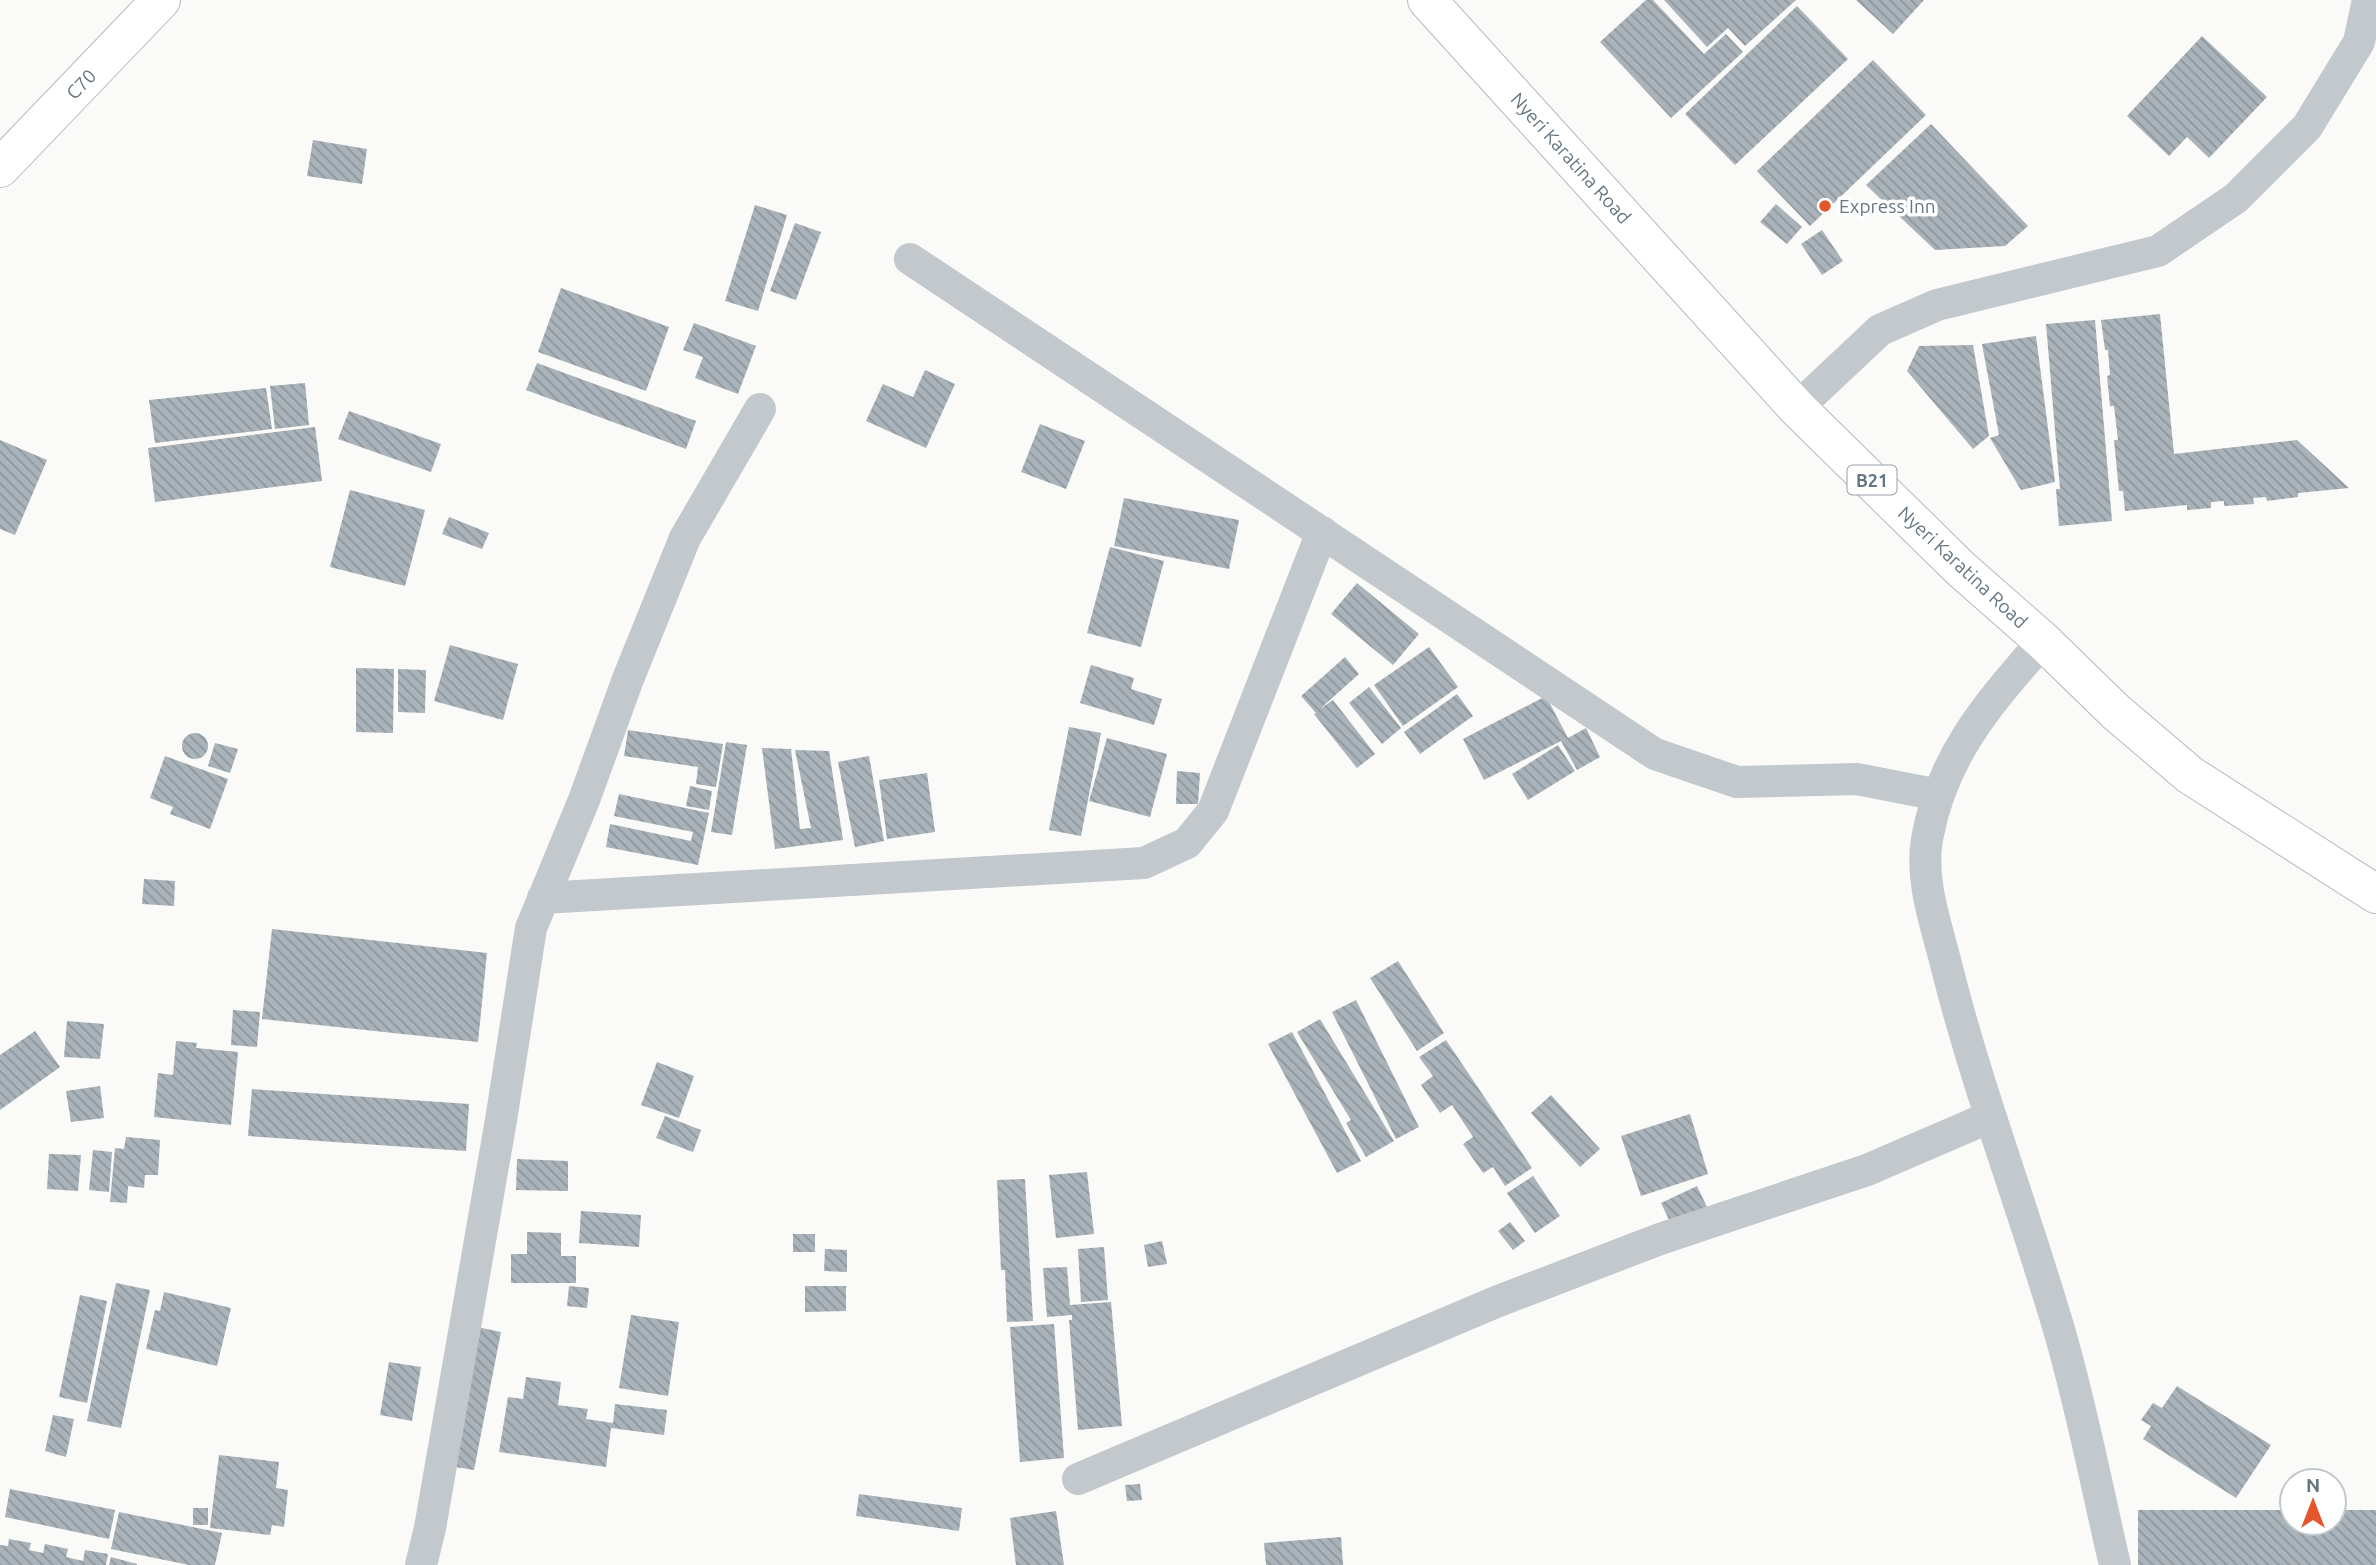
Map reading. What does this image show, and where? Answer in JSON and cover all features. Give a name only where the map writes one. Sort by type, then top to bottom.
[{"type":"main road","name":"C70","points":[[0,168],[161,0]]},
{"type":"main road","name":"Nyeri Karatina Road","points":[[1427,0],[1797,408],[1961,569],[2043,640],[2116,712],[2190,775],[2376,894]]},
{"type":"street","points":[[1797,408],[1880,330],[1937,305],[2158,251],[2236,198],[2307,127],[2359,42],[2368,0]]},
{"type":"street","points":[[910,259],[1655,754],[1738,782],[1857,779],[1939,795]]},
{"type":"street","points":[[421,1565],[430,1528],[499,1134],[531,928],[584,800],[628,679],[685,538],[760,409]]},
{"type":"street","points":[[543,898],[1144,863],[1187,843],[1213,811],[1322,532]]},
{"type":"street","points":[[2043,640],[1986,707],[1951,763],[1927,841],[1927,888],[1962,1030],[2060,1333],[2115,1565]]},
{"type":"street","points":[[1078,1479],[1496,1302],[1660,1239],[1867,1170],[1990,1117]]},
{"type":"building","points":[[1646,0],[1653,0],[1704,54],[1726,34],[1743,52],[1671,118],[1600,42]]},
{"type":"building","points":[[1664,0],[1796,0],[1745,46],[1728,28],[1707,47]]},
{"type":"building","points":[[1856,0],[1924,0],[1893,34]]},
{"type":"building","points":[[1797,6],[1848,59],[1735,165],[1685,114]]},
{"type":"building","points":[[2202,36],[2267,97],[2209,158],[2187,137],[2169,156],[2127,116]]},
{"type":"building","points":[[1873,60],[1926,115],[1810,226],[1757,171]]},
{"type":"building","points":[[1931,124],[2028,226],[2005,246],[1935,250],[1866,185]]},
{"type":"building","points":[[313,140],[367,149],[362,184],[307,176]]},
{"type":"building","points":[[1776,204],[1802,227],[1787,244],[1760,222]]},
{"type":"building","points":[[755,205],[787,215],[758,311],[725,301]]},
{"type":"building","points":[[795,223],[821,232],[796,300],[770,291]]},
{"type":"building","points":[[1822,230],[1843,261],[1822,275],[1801,244]]},
{"type":"building","points":[[561,288],[669,327],[646,391],[538,352]]},
{"type":"building","points":[[2160,314],[2174,454],[2297,440],[2349,488],[2298,493],[2298,497],[2267,501],[2266,497],[2253,498],[2254,504],[2224,506],[2224,501],[2211,502],[2211,508],[2187,510],[2187,505],[2125,511],[2123,491],[2119,491],[2114,440],[2118,440],[2114,406],[2110,406],[2108,350],[2105,350],[2101,320]]},
{"type":"building","points":[[2095,320],[2112,521],[2059,526],[2056,489],[2060,489],[2046,324]]},
{"type":"building","points":[[694,323],[756,346],[738,394],[695,378],[703,357],[683,350]]},
{"type":"building","points":[[2036,336],[2055,482],[2021,490],[1990,438],[1999,435],[1982,344]]},
{"type":"building","points":[[1973,345],[1989,436],[1973,449],[1907,371],[1919,346]]},
{"type":"building","points":[[537,363],[696,421],[686,449],[526,390]]},
{"type":"building","points":[[925,370],[955,384],[926,448],[866,421],[883,384],[913,397]]},
{"type":"building","points":[[305,383],[309,425],[275,429],[270,386]]},
{"type":"building","points":[[266,388],[272,429],[155,443],[149,400]]},
{"type":"building","points":[[349,411],[441,444],[431,472],[338,439]]},
{"type":"building","points":[[1040,424],[1085,441],[1066,489],[1021,472]]},
{"type":"building","points":[[315,427],[322,481],[155,502],[148,448]]},
{"type":"building","points":[[0,440],[47,460],[15,535],[0,529]]},
{"type":"building","points":[[350,490],[425,510],[405,586],[330,567]]},
{"type":"building","points":[[1124,498],[1239,520],[1229,569],[1114,546]]},
{"type":"building","points":[[449,517],[489,533],[482,549],[442,534]]},
{"type":"building","points":[[1110,547],[1164,561],[1141,647],[1087,633]]},
{"type":"building","points":[[1357,583],[1419,634],[1393,665],[1331,614]]},
{"type":"building","points":[[450,645],[518,664],[503,720],[434,701]]},
{"type":"building","points":[[1429,647],[1458,687],[1403,726],[1374,685]]},
{"type":"building","points":[[1345,657],[1359,674],[1320,709],[1333,700],[1375,754],[1357,768],[1301,696]]},
{"type":"building","points":[[1091,665],[1134,678],[1131,689],[1162,699],[1154,725],[1080,703]]},
{"type":"building","points":[[356,668],[394,669],[393,733],[356,732]]},
{"type":"building","points":[[398,669],[426,670],[425,713],[398,712]]},
{"type":"building","points":[[1369,687],[1401,728],[1382,744],[1349,703]]},
{"type":"building","points":[[1457,694],[1473,716],[1420,754],[1404,732]]},
{"type":"building","points":[[1546,696],[1568,738],[1586,728],[1600,757],[1577,770],[1561,741],[1484,780],[1463,739]]},
{"type":"building","points":[[1069,727],[1101,733],[1081,836],[1049,830]]},
{"type":"building","points":[[628,730],[723,744],[716,787],[696,784],[698,767],[624,756]]},
{"type":"building","points":[[195,733],[204,737],[208,746],[204,755],[195,759],[186,755],[182,746],[186,737]]},
{"type":"building","points":[[1107,738],[1167,754],[1150,817],[1089,801]]},
{"type":"building","points":[[726,742],[747,745],[732,835],[711,832]]},
{"type":"building","points":[[215,743],[238,749],[230,773],[208,766]]},
{"type":"building","points":[[1558,745],[1575,771],[1528,800],[1512,774]]},
{"type":"building","points":[[762,748],[791,749],[800,829],[811,828],[795,750],[829,751],[843,840],[775,849]]},
{"type":"building","points":[[165,756],[228,779],[210,829],[170,814],[173,807],[150,798]]},
{"type":"building","points":[[869,756],[884,841],[855,847],[838,762]]},
{"type":"building","points":[[1177,771],[1200,773],[1198,804],[1176,804]]},
{"type":"building","points":[[927,773],[935,832],[887,839],[879,780]]},
{"type":"building","points":[[690,786],[712,791],[709,810],[686,806]]},
{"type":"building","points":[[619,794],[709,813],[698,865],[606,847],[610,824],[691,841],[693,832],[614,816]]},
{"type":"building","points":[[144,879],[175,881],[174,906],[142,904]]},
{"type":"building","points":[[272,929],[487,953],[478,1042],[262,1019]]},
{"type":"building","points":[[1398,961],[1444,1033],[1417,1051],[1370,978]]},
{"type":"building","points":[[1356,1000],[1419,1127],[1396,1139],[1332,1012]]},
{"type":"building","points":[[233,1010],[260,1012],[257,1047],[231,1045]]},
{"type":"building","points":[[1320,1019],[1394,1141],[1366,1157],[1346,1123],[1351,1120],[1297,1032]]},
{"type":"building","points":[[67,1021],[104,1024],[100,1059],[64,1057]]},
{"type":"building","points":[[35,1031],[60,1067],[0,1110],[0,1055]]},
{"type":"building","points":[[1292,1032],[1361,1161],[1337,1173],[1268,1044]]},
{"type":"building","points":[[1446,1040],[1532,1168],[1505,1186],[1493,1167],[1483,1173],[1463,1144],[1473,1137],[1452,1105],[1440,1113],[1421,1085],[1433,1076],[1419,1057]]},
{"type":"building","points":[[176,1041],[197,1043],[196,1048],[238,1052],[231,1125],[154,1117],[158,1073],[173,1075]]},
{"type":"building","points":[[657,1062],[694,1076],[679,1118],[641,1105]]},
{"type":"building","points":[[100,1086],[104,1118],[71,1122],[66,1091]]},
{"type":"building","points":[[252,1089],[469,1104],[466,1151],[248,1136]]},
{"type":"building","points":[[1551,1095],[1600,1149],[1580,1167],[1531,1113]]},
{"type":"building","points":[[1690,1114],[1708,1174],[1641,1196],[1621,1136]]},
{"type":"building","points":[[665,1116],[701,1130],[693,1152],[656,1138]]},
{"type":"building","points":[[126,1137],[160,1140],[158,1175],[145,1175],[144,1188],[128,1186],[127,1203],[110,1202],[115,1148],[124,1149]]},
{"type":"building","points":[[93,1150],[112,1152],[109,1192],[89,1190]]},
{"type":"building","points":[[49,1154],[81,1155],[78,1191],[47,1189]]},
{"type":"building","points":[[517,1159],[568,1161],[568,1191],[516,1190]]},
{"type":"building","points":[[1087,1172],[1094,1234],[1056,1238],[1049,1175]]},
{"type":"building","points":[[1533,1176],[1560,1216],[1535,1233],[1507,1193]]},
{"type":"building","points":[[1025,1179],[1033,1321],[1007,1322],[1005,1270],[1001,1270],[997,1180]]},
{"type":"building","points":[[1697,1186],[1708,1209],[1672,1226],[1661,1203]]},
{"type":"building","points":[[581,1211],[641,1215],[639,1247],[579,1243]]},
{"type":"building","points":[[1510,1222],[1525,1241],[1513,1250],[1498,1231]]},
{"type":"building","points":[[527,1232],[561,1233],[561,1256],[576,1256],[576,1283],[511,1283],[511,1254],[527,1254]]},
{"type":"building","points":[[793,1234],[815,1234],[815,1252],[793,1252]]},
{"type":"building","points":[[1162,1241],[1167,1264],[1148,1267],[1144,1245]]},
{"type":"building","points":[[1104,1247],[1108,1300],[1081,1302],[1078,1249]]},
{"type":"building","points":[[825,1249],[847,1250],[847,1272],[824,1271]]},
{"type":"building","points":[[1067,1267],[1070,1305],[1111,1302],[1122,1426],[1078,1430],[1069,1320],[1072,1320],[1072,1315],[1047,1317],[1043,1268]]},
{"type":"building","points":[[116,1283],[150,1290],[121,1428],[87,1421]]},
{"type":"building","points":[[569,1286],[589,1288],[587,1308],[567,1306]]},
{"type":"building","points":[[805,1286],[846,1286],[846,1311],[805,1312]]},
{"type":"building","points":[[164,1292],[231,1308],[217,1366],[146,1349],[155,1310],[160,1311]]},
{"type":"building","points":[[80,1295],[107,1301],[87,1403],[59,1397]]},
{"type":"building","points":[[631,1315],[679,1322],[668,1396],[619,1388]]},
{"type":"building","points":[[1054,1324],[1064,1458],[1020,1462],[1010,1327]]},
{"type":"building","points":[[477,1327],[501,1332],[474,1470],[449,1466]]},
{"type":"building","points":[[389,1362],[421,1367],[412,1421],[380,1415]]},
{"type":"building","points":[[526,1377],[561,1382],[558,1405],[588,1409],[586,1419],[613,1423],[615,1404],[667,1410],[664,1435],[611,1428],[606,1467],[499,1452],[508,1397],[523,1399]]},
{"type":"building","points":[[2177,1386],[2271,1445],[2236,1498],[2143,1439],[2151,1426],[2141,1420],[2153,1403],[2162,1408]]},
{"type":"building","points":[[53,1415],[74,1419],[66,1457],[45,1451]]},
{"type":"building","points":[[219,1455],[279,1462],[276,1488],[288,1490],[284,1527],[272,1525],[270,1535],[210,1528]]},
{"type":"building","points":[[1140,1484],[1142,1500],[1127,1501],[1125,1485]]},
{"type":"building","points":[[10,1489],[115,1510],[109,1539],[5,1517]]},
{"type":"building","points":[[859,1494],[962,1508],[959,1531],[856,1516]]},
{"type":"building","points":[[193,1508],[208,1508],[208,1525],[193,1525]]},
{"type":"building","points":[[2138,1510],[2278,1510],[2278,1537],[2348,1537],[2348,1510],[2376,1510],[2376,1565],[2138,1565]]},
{"type":"building","points":[[1056,1511],[1064,1565],[1016,1565],[1010,1518]]},
{"type":"building","points":[[119,1512],[222,1533],[215,1565],[189,1565],[111,1549]]},
{"type":"building","points":[[1341,1537],[1343,1565],[1266,1565],[1264,1543]]},
{"type":"building","points":[[9,1539],[31,1543],[29,1550],[43,1553],[45,1544],[68,1549],[66,1557],[83,1561],[85,1550],[108,1554],[106,1565],[0,1565],[0,1545],[8,1546]]},
{"type":"building","points":[[111,1557],[137,1564],[137,1565],[109,1565]]},
{"type":"place","name":"Express Inn","points":[[1825,206]]}]
